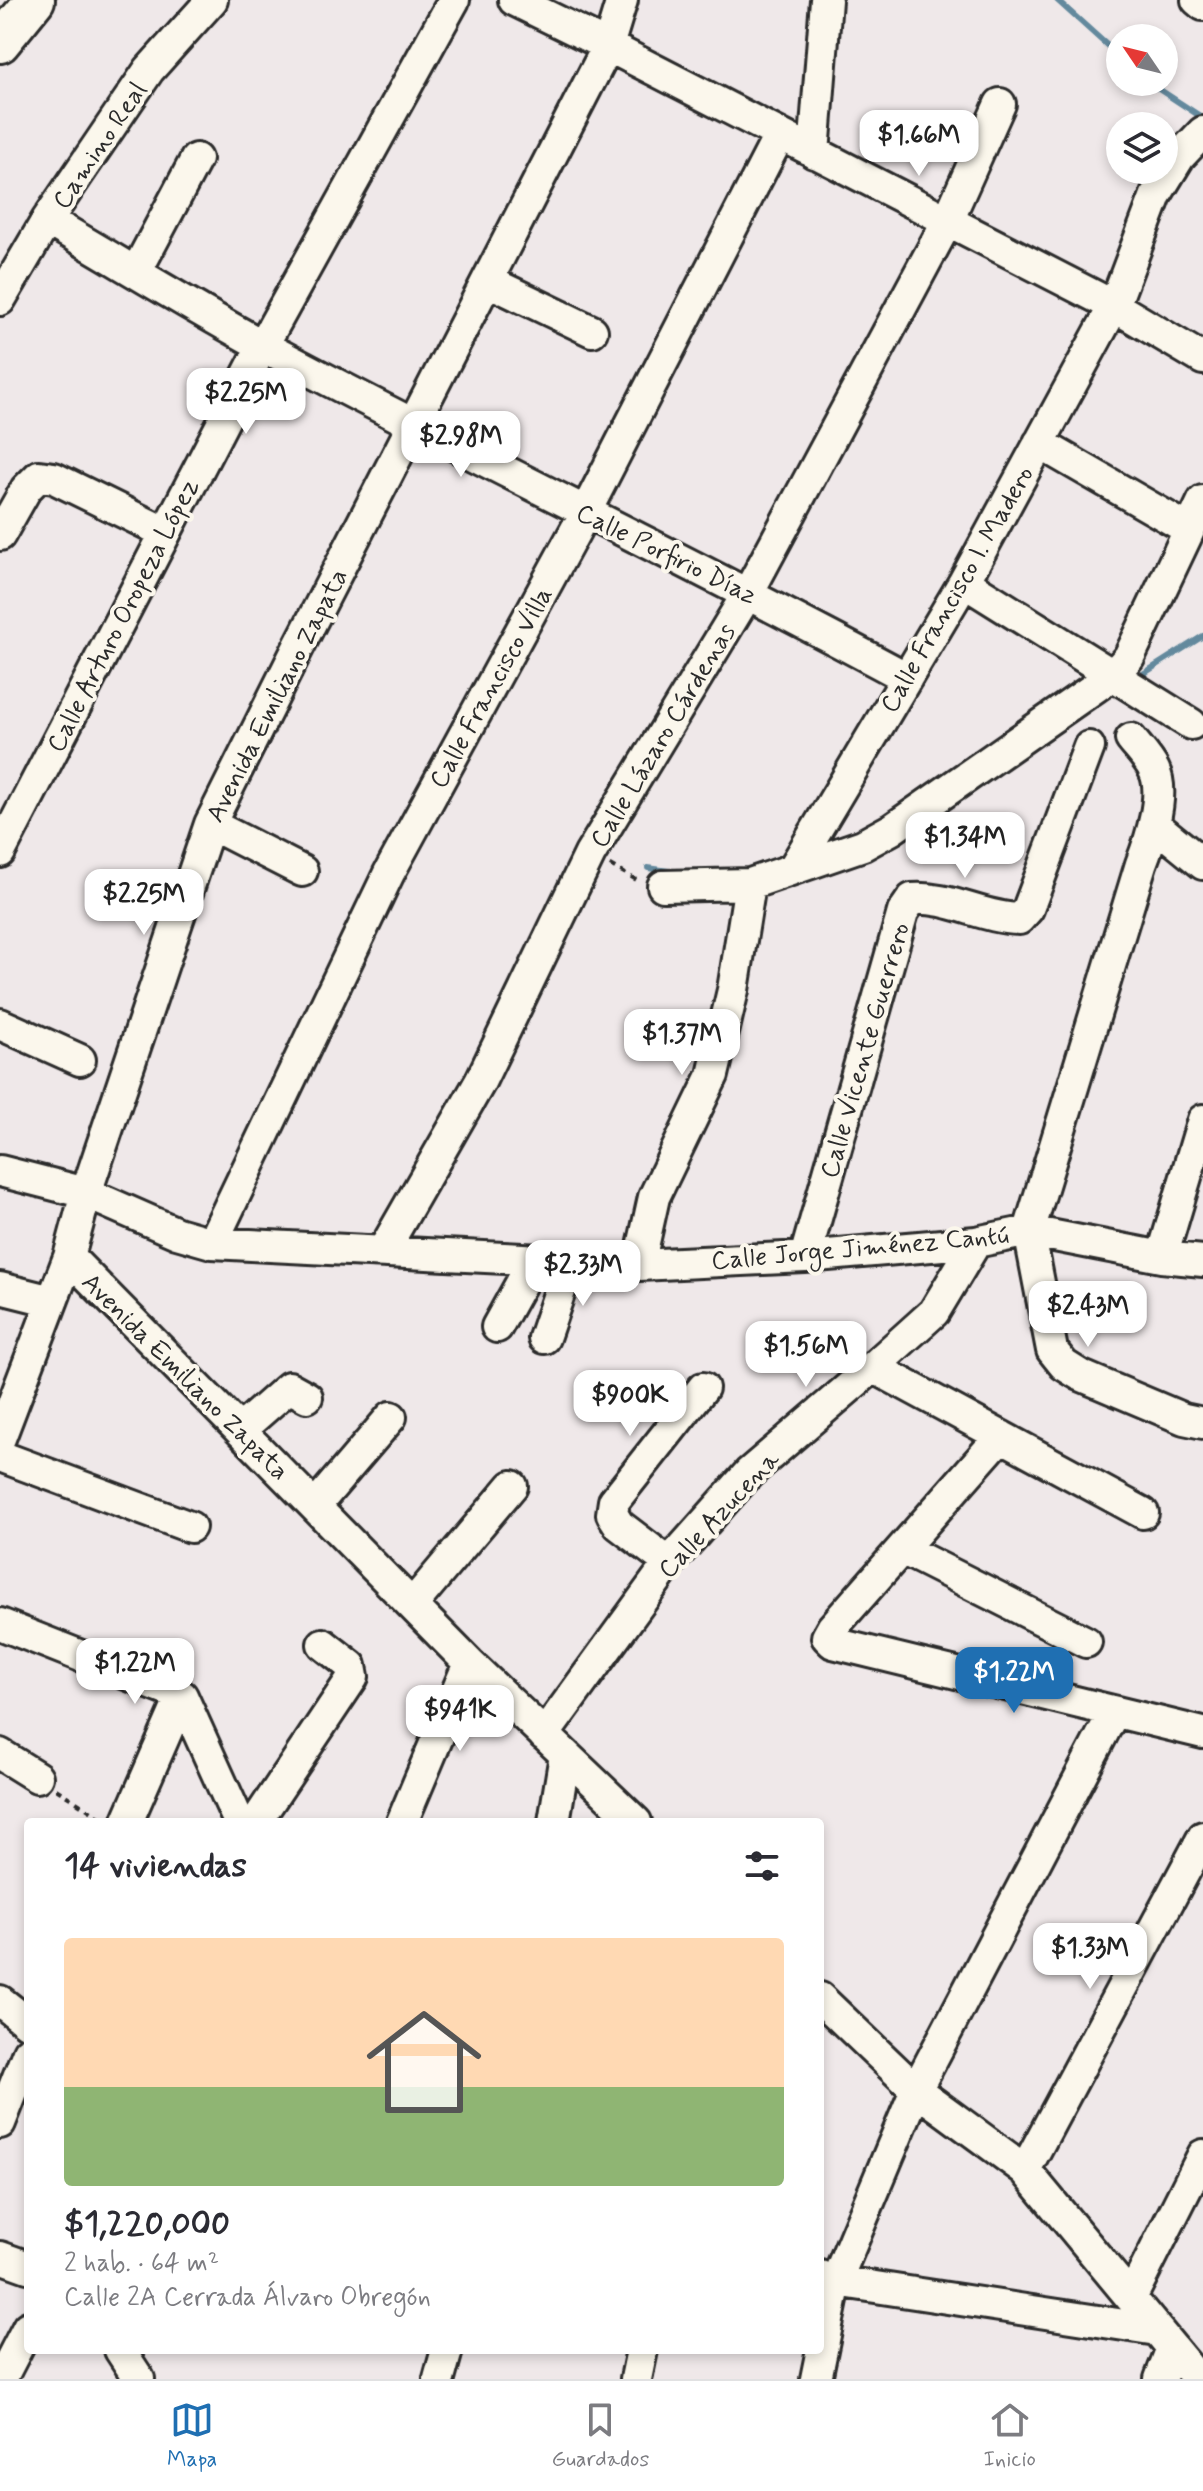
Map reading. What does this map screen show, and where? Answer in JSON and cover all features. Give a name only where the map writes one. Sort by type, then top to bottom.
[{"type":"main road","points":[[0,43],[35,0]]},
{"type":"street","name":"Camino Real","points":[[0,300],[47,220],[149,70],[212,0]]},
{"type":"street","name":"Calle Arturo Oropeza López","points":[[0,852],[263,345],[454,0]]},
{"type":"street","points":[[514,0],[1114,306],[1203,359]]},
{"type":"street","name":"Avenida Emiliano Zapata","points":[[622,0],[608,46],[210,824],[86,1193],[69,1257],[469,1663],[632,1818]]},
{"type":"street","points":[[814,153],[826,0]]},
{"type":"street","points":[[1197,0],[1203,5]]},
{"type":"street","name":"Calle Lázaro Cárdenas","points":[[383,1251],[480,1082],[590,854],[748,593],[947,222],[1000,104]]},
{"type":"street","name":"Calle Francisco I. Madero","points":[[793,869],[964,582],[1114,306],[1156,195],[1180,156],[1203,132]]},
{"type":"street","name":"Calle Francisco Villa","points":[[212,1243],[389,873],[585,513],[779,136]]},
{"type":"street","points":[[136,272],[196,159]]},
{"type":"street","name":"Calle Porfirio Díaz","points":[[47,220],[263,345],[413,425],[748,593],[907,678]]},
{"type":"street","points":[[488,281],[592,331]]},
{"type":"street","points":[[1039,443],[1188,529]]},
{"type":"street","points":[[0,535],[26,489],[39,476],[54,478],[164,532]]},
{"type":"street","points":[[663,886],[751,887],[863,845],[892,829],[1114,674],[1129,657],[1203,501]]},
{"type":"street","points":[[964,582],[1191,724]]},
{"type":"street","points":[[1131,739],[1154,768],[1157,777],[1155,825],[1029,1231],[1052,1350],[1064,1365],[1093,1381],[1184,1419],[1203,1423]]},
{"type":"street","name":"Calle Vicente Guerrero","points":[[805,1257],[903,912],[912,899],[929,898],[1004,919],[1019,919],[1028,909],[1089,747]]},
{"type":"street","points":[[210,824],[302,871]]},
{"type":"street","points":[[1155,825],[1203,864]]},
{"type":"street","points":[[639,1265],[654,1197],[713,1075],[733,990],[751,887]]},
{"type":"street","points":[[0,1024],[80,1060]]},
{"type":"street","points":[[1162,1257],[1203,1122]]},
{"type":"street","name":"Calle Jorge Jiménez Cantú","points":[[0,1171],[86,1193],[177,1233],[212,1243],[639,1265],[805,1257],[976,1242],[1029,1231],[1162,1257],[1203,1261]]},
{"type":"street","name":"Calle Azucena","points":[[555,1745],[669,1563],[749,1473],[934,1312],[976,1242]]},
{"type":"street","points":[[0,1437],[69,1257]]},
{"type":"street","points":[[497,1327],[534,1260]]},
{"type":"street","points":[[544,1338],[570,1262]]},
{"type":"street","points":[[0,1288],[52,1301]]},
{"type":"street","points":[[873,1367],[1143,1513]]},
{"type":"street","points":[[240,1430],[289,1387],[307,1397]]},
{"type":"street","points":[[669,1563],[619,1525],[612,1514],[614,1501],[703,1388]]},
{"type":"street","points":[[315,1506],[391,1417]]},
{"type":"street","points":[[1001,1436],[827,1637],[833,1643],[1203,1733]]},
{"type":"street","points":[[0,1456],[190,1527]]},
{"type":"street","points":[[412,1605],[512,1486]]},
{"type":"street","points":[[902,1549],[1086,1642]]},
{"type":"street","points":[[0,1624],[182,1696],[237,1818]]},
{"type":"street","points":[[259,1818],[353,1677],[351,1666],[323,1644]]},
{"type":"street","points":[[404,1818],[469,1663]]},
{"type":"street","points":[[129,1818],[182,1696]]},
{"type":"street","points":[[824,2312],[828,2279],[916,2090],[1114,1712]]},
{"type":"street","points":[[554,1818],[555,1745]]},
{"type":"street","points":[[0,1754],[37,1777]]},
{"type":"street","points":[[1025,2170],[1203,1837]]},
{"type":"street","points":[[0,2001],[24,2020]]},
{"type":"street","points":[[824,2002],[916,2090],[1025,2170],[1198,2379]]},
{"type":"street","points":[[10,2121],[24,2067]]},
{"type":"street","points":[[1131,2298],[1203,2155]]},
{"type":"street","points":[[0,2257],[24,2266]]},
{"type":"street","points":[[828,2279],[1164,2339],[1203,2355]]},
{"type":"street","points":[[1,2379],[24,2335]]},
{"type":"street","points":[[1160,2379],[1164,2339]]},
{"type":"street","points":[[123,2354],[139,2379]]},
{"type":"street","points":[[439,2379],[446,2354]]},
{"type":"street","points":[[636,2379],[641,2354]]},
{"type":"street","points":[[816,2379],[819,2354]]},
{"type":"path","points":[[590,854],[637,881],[663,886]]},
{"type":"path","points":[[37,1777],[102,1818]]},
{"type":"waterway","points":[[1057,0],[1106,44]]},
{"type":"waterway","points":[[1169,96],[1203,118]]},
{"type":"waterway","points":[[1135,679],[1203,636]]},
{"type":"waterway","points":[[648,868],[676,872]]}]
